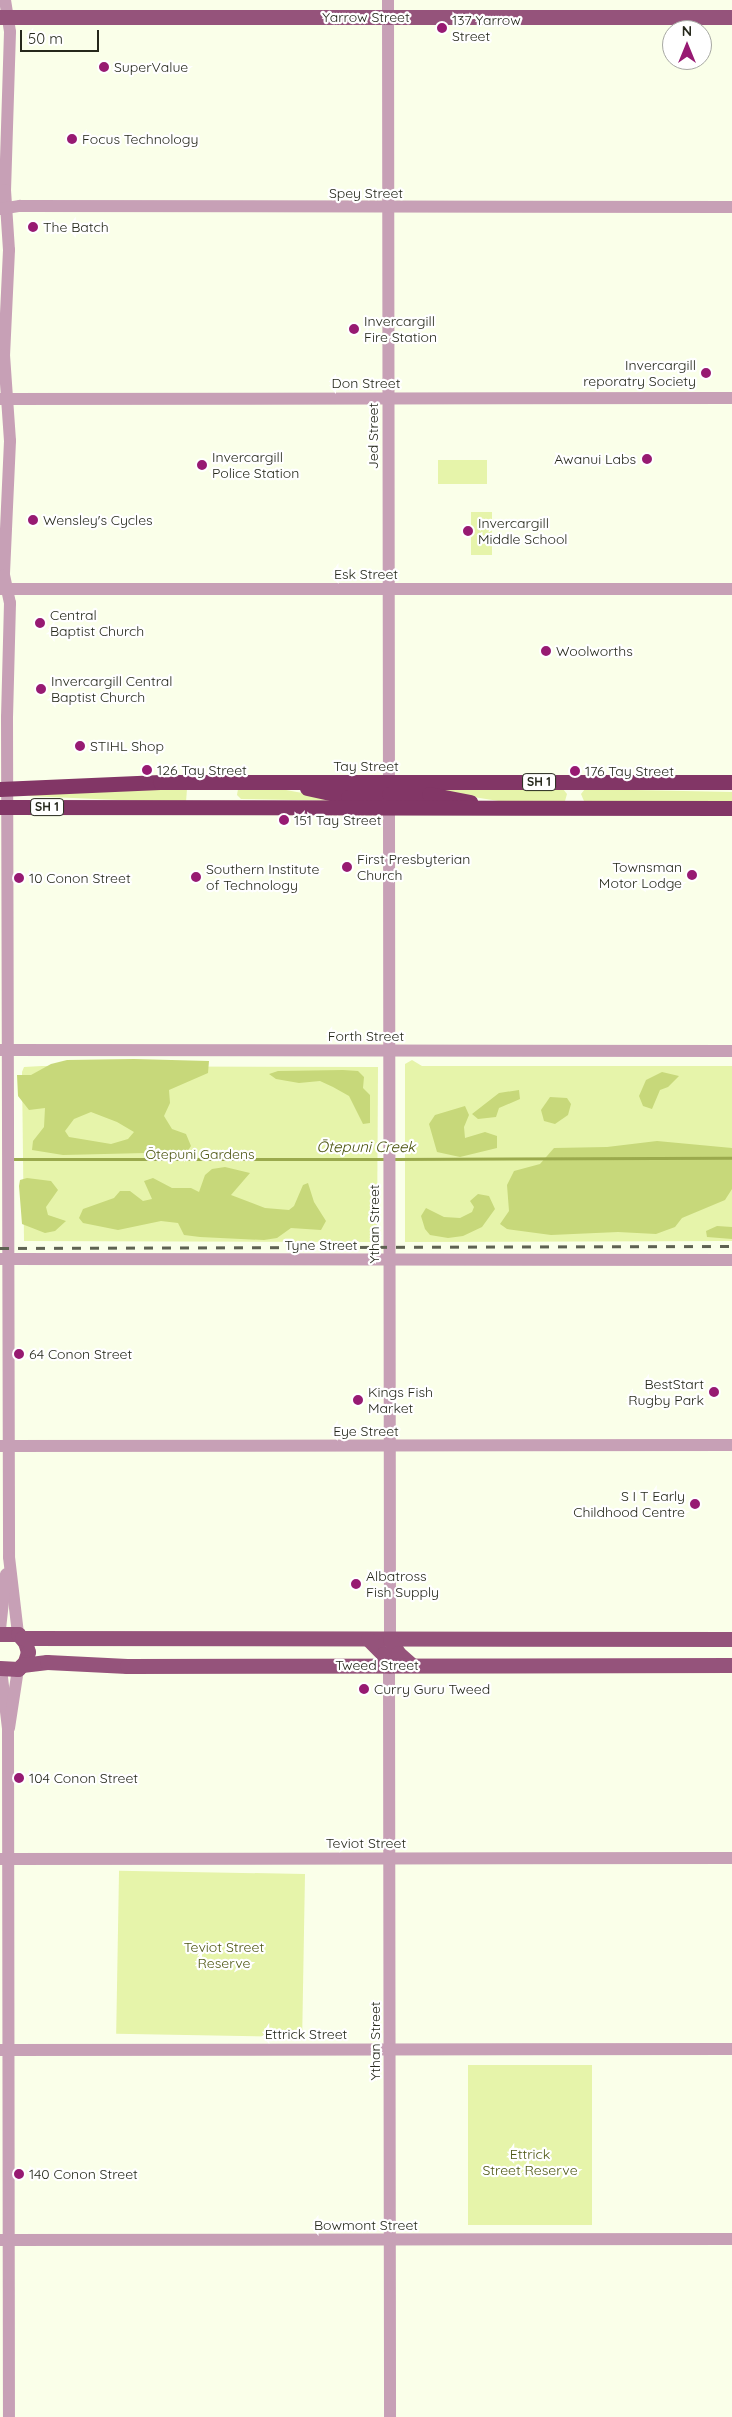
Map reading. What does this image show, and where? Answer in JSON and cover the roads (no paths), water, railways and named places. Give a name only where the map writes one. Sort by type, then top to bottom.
[{"type":"highway","points":[[239,782],[234,785],[232,794],[243,808]]},
{"type":"highway","name":"SH 1","points":[[3,789],[276,782],[348,797],[389,795]]},
{"type":"highway","name":"Tay Street","points":[[4,807],[243,808],[389,795],[574,782],[732,782]]},
{"type":"highway","points":[[574,782],[574,808]]},
{"type":"highway","name":"Tay Street","points":[[389,795],[511,808],[732,808]]},
{"type":"main road","name":"Yarrow Street","points":[[4,17],[732,17]]},
{"type":"main road","name":"Tweed Street","points":[[0,1634],[20,1636],[368,1639],[732,1639]]},
{"type":"main road","points":[[20,1636],[28,1652],[20,1667]]},
{"type":"main road","points":[[368,1639],[383,1654],[389,1665]]},
{"type":"main road","points":[[390,1639],[412,1665]]},
{"type":"main road","name":"Tweed Street","points":[[0,1669],[47,1662],[127,1666],[732,1665]]},
{"type":"street","points":[[5,0],[4,208],[9,250],[4,398],[10,441],[4,589],[10,615],[3,789],[4,1051],[8,1152],[4,1259],[4,1446],[9,1557],[20,1636]]},
{"type":"street","name":"Jed Street","points":[[388,0],[389,795]]},
{"type":"street","name":"Spey Street","points":[[4,208],[732,208]]},
{"type":"street","name":"Don Street","points":[[4,398],[732,398]]},
{"type":"street","name":"Esk Street","points":[[4,589],[732,589]]},
{"type":"street","name":"Ythan Street","points":[[389,795],[390,1639]]},
{"type":"street","name":"Forth Street","points":[[4,1051],[732,1051]]},
{"type":"street","name":"Tyne Street","points":[[4,1259],[732,1260]]},
{"type":"street","name":"Eye Street","points":[[4,1446],[732,1445]]},
{"type":"street","points":[[0,1629],[9,1557]]},
{"type":"street","name":"Ythan Street","points":[[389,1665],[390,2417]]},
{"type":"street","points":[[9,2417],[4,2240],[4,1859],[8,1729],[20,1667]]},
{"type":"street","points":[[0,1669],[8,1729]]},
{"type":"street","name":"Teviot Street","points":[[4,1859],[732,1858]]},
{"type":"street","name":"Ettrick Street","points":[[4,2050],[732,2049]]},
{"type":"street","name":"Bowmont Street","points":[[4,2240],[732,2240]]},
{"type":"waterway","name":"Ōtepuni Creek","points":[[393,1159],[732,1158]]},
{"type":"waterway","name":"Ōtepuni Creek","points":[[10,1159],[386,1159]]},
{"type":"railway","points":[[0,1248],[732,1246]]},
{"type":"place","name":"137 Yarrow Street","points":[[442,28]]},
{"type":"place","name":"SuperValue","points":[[104,67]]},
{"type":"place","name":"Focus Technology","points":[[72,139]]},
{"type":"place","name":"The Batch","points":[[33,227]]},
{"type":"place","name":"Invercargill Fire Station","points":[[354,329]]},
{"type":"place","name":"Invercargill reporatry Society","points":[[706,373]]},
{"type":"place","name":"Awanui Labs","points":[[647,459]]},
{"type":"place","name":"Invercargill Police Station","points":[[202,465]]},
{"type":"place","name":"Wensley's Cycles","points":[[33,520]]},
{"type":"place","name":"Invercargill Middle School","points":[[468,531]]},
{"type":"place","name":"Central Baptist Church","points":[[40,623]]},
{"type":"place","name":"Woolworths","points":[[546,651]]},
{"type":"place","name":"Invercargill Central Baptist Church","points":[[41,689]]},
{"type":"place","name":"STIHL Shop","points":[[80,746]]},
{"type":"place","name":"126 Tay Street","points":[[147,770]]},
{"type":"place","name":"176 Tay Street","points":[[575,771]]},
{"type":"place","name":"151 Tay Street","points":[[284,820]]},
{"type":"place","name":"First Presbyterian Church","points":[[347,867]]},
{"type":"place","name":"Townsman Motor Lodge","points":[[692,875]]},
{"type":"place","name":"Southern Institute of Technology","points":[[196,877]]},
{"type":"place","name":"10 Conon Street","points":[[19,878]]},
{"type":"place","name":"64 Conon Street","points":[[19,1354]]},
{"type":"place","name":"BestStart Rugby Park","points":[[714,1392]]},
{"type":"place","name":"Kings Fish Market","points":[[358,1400]]},
{"type":"place","name":"S I T Early Childhood Centre","points":[[695,1504]]},
{"type":"place","name":"Albatross Fish Supply","points":[[356,1584]]},
{"type":"place","name":"Curry Guru Tweed","points":[[364,1689]]},
{"type":"place","name":"104 Conon Street","points":[[19,1778]]},
{"type":"place","name":"140 Conon Street","points":[[19,2174]]},
{"type":"park label","name":"Ōtepuni Gardens","points":[[200,1154]]},
{"type":"park label","name":"Teviot Street Reserve","points":[[224,1955]]},
{"type":"park label","name":"Ettrick Street Reserve","points":[[530,2162]]}]
